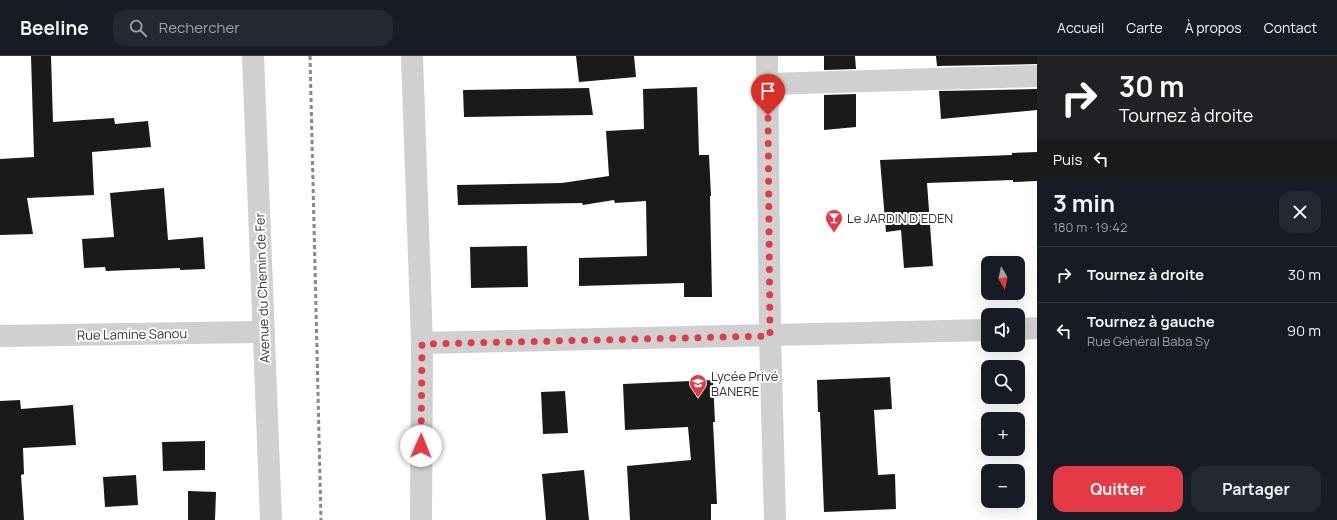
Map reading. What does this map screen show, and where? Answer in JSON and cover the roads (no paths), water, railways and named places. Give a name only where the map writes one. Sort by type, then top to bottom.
[{"type":"street","name":"Avenue du Chemin de Fer","points":[[253,56],[271,520]]},
{"type":"street","points":[[412,56],[422,344],[421,520]]},
{"type":"street","points":[[767,56],[770,336],[775,520]]},
{"type":"street","points":[[768,84],[1037,76]]},
{"type":"street","points":[[1025,329],[1037,328]]},
{"type":"street","points":[[422,344],[981,330]]},
{"type":"street","name":"Rue Lamine Sanou","points":[[0,336],[264,332]]},
{"type":"railway","points":[[310,56],[321,520]]},
{"type":"place","name":"Le JARDIN D'EDEN","points":[[834,233]]},
{"type":"place","name":"Lycée Privé BANERE","points":[[698,398]]}]
